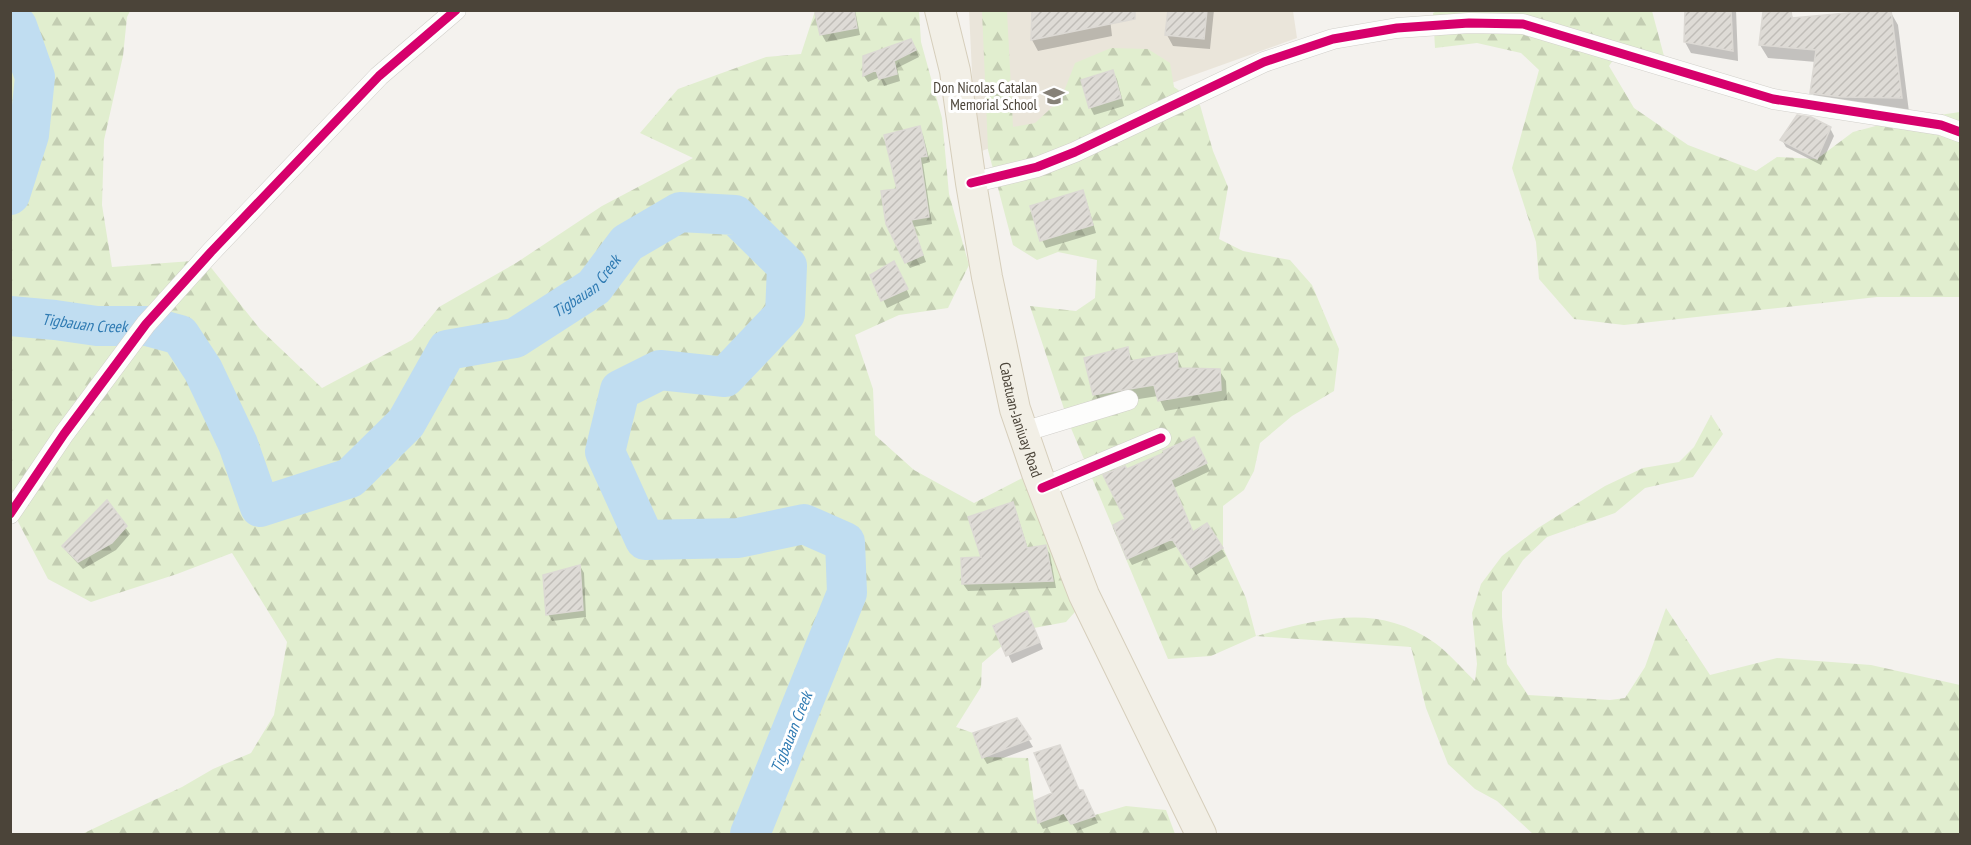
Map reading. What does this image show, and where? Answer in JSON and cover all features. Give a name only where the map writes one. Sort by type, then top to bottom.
[{"type":"main road","name":"Cabatuan-Janiuay Road","points":[[940,10],[955,71],[987,277],[1015,409],[1042,488],[1084,595],[1201,834]]},
{"type":"street","points":[[10,514],[64,434],[146,324],[211,252],[372,84],[456,10]]},
{"type":"street","points":[[971,183],[1037,167],[1075,153],[1264,62],[1333,39],[1397,28],[1469,23],[1523,24],[1773,99],[1941,126],[1960,132]]},
{"type":"street","points":[[1023,432],[1128,400]]},
{"type":"street","points":[[1042,488],[1161,438]]},
{"type":"shaded area","name":"Don Nicolas Catalan Memorial School","points":[[969,11],[1293,11],[1297,38],[976,153]]},
{"type":"green space","points":[[1439,10],[1652,11],[1664,56],[1623,46],[1609,66],[1634,108],[1688,145],[1756,171],[1777,157],[1817,159],[1853,132],[1891,122],[1960,112],[1960,297],[1877,297],[1624,325],[1574,319],[1539,279],[1536,242],[1512,168],[1539,70],[1521,53],[1477,43],[1435,48],[1433,13]]},
{"type":"green space","points":[[10,11],[130,11],[127,17],[123,56],[104,140],[102,205],[112,267],[205,260],[260,329],[322,388],[412,340],[439,307],[516,263],[602,206],[693,158],[640,133],[678,89],[766,57],[801,54],[815,11],[919,11],[921,42],[942,118],[949,194],[969,265],[948,308],[899,315],[855,335],[873,389],[875,435],[914,470],[974,503],[1040,469],[1082,604],[1066,622],[1034,628],[1027,611],[994,626],[1002,646],[982,663],[981,687],[956,727],[973,733],[982,757],[1028,758],[1034,801],[1060,790],[1064,793],[1083,790],[1095,815],[1126,806],[1166,810],[1175,834],[82,834],[182,787],[213,769],[251,753],[274,715],[287,642],[232,553],[91,602],[48,579],[13,512],[10,504]]},
{"type":"green space","points":[[982,11],[1007,11],[1013,127],[1035,123],[1061,99],[1075,63],[1111,48],[1148,49],[1170,63],[1174,87],[1200,105],[1213,151],[1228,187],[1219,239],[1243,251],[1290,260],[1312,285],[1339,349],[1334,391],[1292,416],[1260,443],[1254,471],[1244,490],[1223,506],[1223,548],[1246,598],[1256,636],[1211,656],[1168,659],[1068,421],[1030,306],[1076,311],[1095,298],[1097,260],[1058,252],[1037,260],[1013,245],[988,150]]},
{"type":"green space","points":[[1711,415],[1723,434],[1693,477],[1645,488],[1615,513],[1547,537],[1523,560],[1502,592],[1507,664],[1528,695],[1610,700],[1625,698],[1645,667],[1666,608],[1710,675],[1777,658],[1871,665],[1960,685],[1960,834],[1533,834],[1497,801],[1475,789],[1448,764],[1426,708],[1411,647],[1256,636],[1325,620],[1369,618],[1391,622],[1413,630],[1435,643],[1475,681],[1477,664],[1472,613],[1481,584],[1502,556],[1538,528],[1605,486],[1643,468],[1679,462],[1694,447]]},
{"type":"building","points":[[826,10],[854,10],[857,28],[820,35],[815,13]]},
{"type":"building","points":[[1032,10],[1135,10],[1135,19],[1031,40]]},
{"type":"building","points":[[1168,10],[1207,10],[1204,39],[1165,35]]},
{"type":"building","points":[[1685,10],[1731,10],[1733,51],[1684,42]]},
{"type":"building","points":[[1891,10],[1902,98],[1841,97],[1810,93],[1816,50],[1759,45],[1763,12],[1791,11],[1792,18]]},
{"type":"building","points":[[911,39],[916,50],[894,61],[897,74],[879,79],[876,70],[863,76],[863,56]]},
{"type":"building","points":[[1113,70],[1121,98],[1089,108],[1081,80]]},
{"type":"building","points":[[1797,115],[1811,117],[1831,127],[1817,159],[1780,140]]},
{"type":"building","points":[[920,126],[927,156],[920,157],[929,217],[911,220],[923,255],[905,263],[886,224],[881,191],[897,189],[884,135]]},
{"type":"building","points":[[1083,190],[1093,225],[1040,241],[1030,206]]},
{"type":"building","points":[[894,261],[908,289],[881,301],[870,275]]},
{"type":"building","points":[[1128,347],[1130,361],[1177,353],[1178,368],[1220,369],[1221,390],[1158,401],[1154,385],[1093,395],[1084,358]]},
{"type":"building","points":[[1194,437],[1207,463],[1171,480],[1193,532],[1207,523],[1223,548],[1191,568],[1172,539],[1127,559],[1113,525],[1125,519],[1103,475],[1125,466],[1127,469]]},
{"type":"building","points":[[107,500],[127,526],[112,543],[78,562],[62,546]]},
{"type":"building","points":[[1013,502],[1027,548],[1046,545],[1053,581],[962,584],[961,558],[981,557],[968,517]]},
{"type":"building","points":[[580,565],[583,610],[546,615],[543,575]]},
{"type":"building","points":[[1027,611],[1040,642],[1006,656],[993,626]]},
{"type":"building","points":[[1017,718],[1031,739],[982,758],[973,733]]},
{"type":"building","points":[[1060,745],[1079,790],[1083,790],[1095,816],[1071,824],[1064,813],[1038,823],[1034,801],[1052,793],[1034,753]]},
{"type":"waterway","name":"Tigbauan Creek","points":[[10,21],[17,26],[35,77],[29,135],[10,195]]},
{"type":"waterway","name":"Tigbauan Creek","points":[[10,316],[97,326],[147,326],[180,335],[203,370],[238,444],[260,507],[350,478],[406,423],[447,350],[515,338],[594,287],[627,243],[680,212],[735,215],[787,266],[785,314],[725,377],[660,370],[620,390],[605,452],[645,540],[738,538],[804,524],[845,542],[847,593],[750,834]]},
{"type":"cycle path","points":[[10,514],[64,434],[146,324],[211,252],[379,76],[456,10]]},
{"type":"cycle path","points":[[971,183],[1037,167],[1075,152],[1264,62],[1333,39],[1397,28],[1469,23],[1523,24],[1773,99],[1941,125],[1960,132]]},
{"type":"cycle path","points":[[1042,488],[1161,438]]},
{"type":"place","name":"Don Nicolas Catalan Memorial School","points":[[1054,96]]}]
